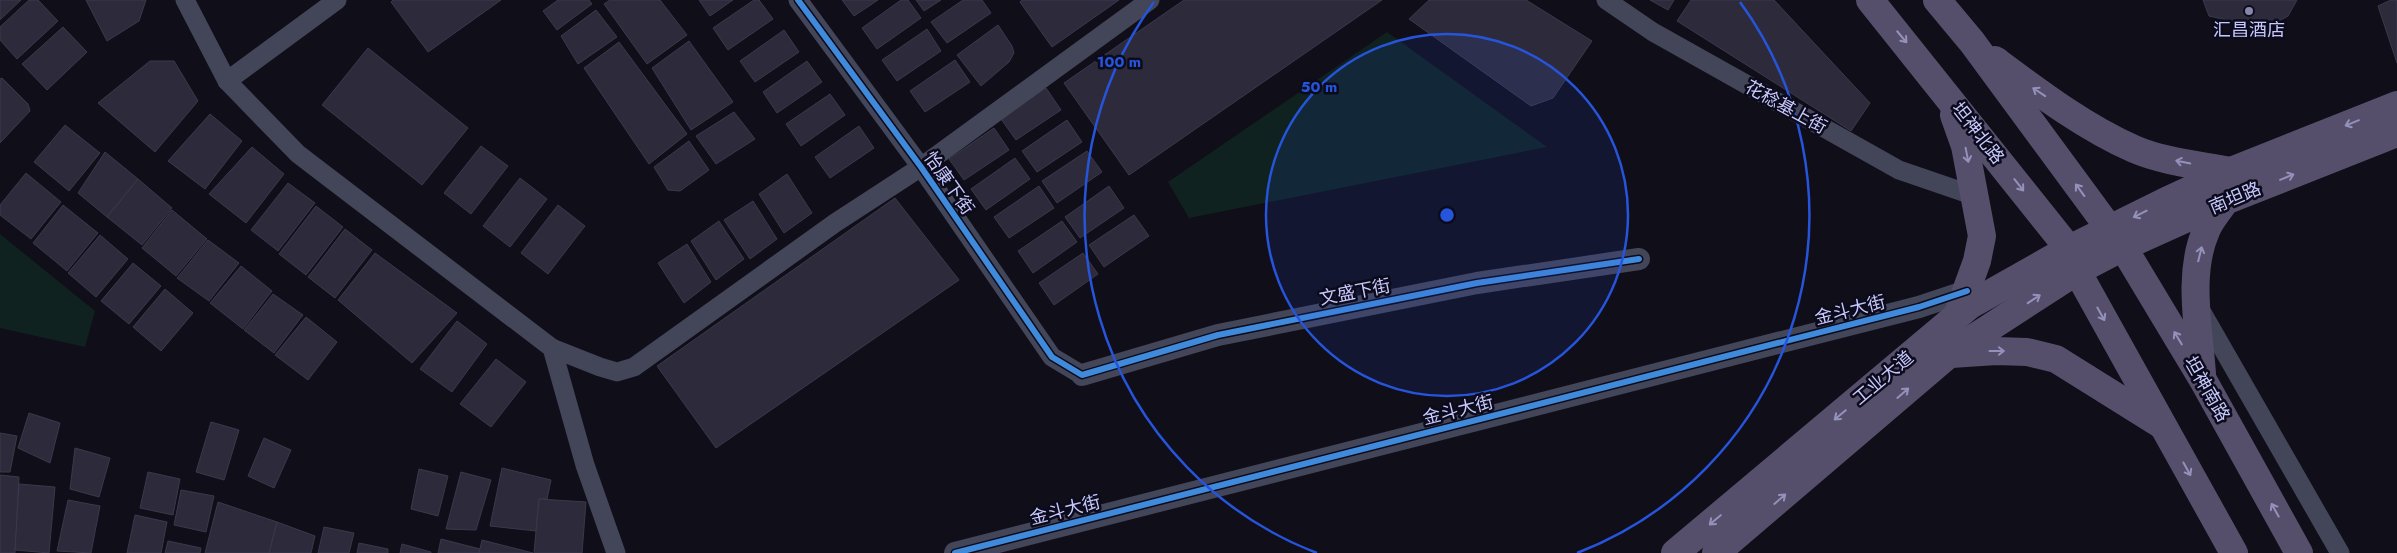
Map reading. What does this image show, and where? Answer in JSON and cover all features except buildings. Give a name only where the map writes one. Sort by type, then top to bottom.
[{"type":"main road","name":"坦神北路","points":[[1870,0],[1946,92],[2073,260]]},
{"type":"main road","points":[[1937,0],[1972,42],[2116,238]]},
{"type":"main road","points":[[1972,42],[2022,80],[2096,130],[2135,150],[2179,162],[2232,171]]},
{"type":"main road","points":[[1946,92],[1965,146],[1982,236],[1977,261],[1962,304]]},
{"type":"main road","name":"南坦路","points":[[2073,260],[2116,238],[2232,171],[2397,105]]},
{"type":"main road","name":"南坦路","points":[[2116,238],[2226,201],[2397,133]]},
{"type":"main road","points":[[2203,380],[2196,303],[2198,261],[2206,230],[2226,201]]},
{"type":"main road","name":"坦神南路","points":[[2116,238],[2203,380],[2299,553]]},
{"type":"main road","points":[[2073,260],[2234,553]]},
{"type":"main road","name":"工业大道","points":[[1676,553],[1962,304],[1970,305],[2073,260]]},
{"type":"main road","name":"工业大道","points":[[1716,553],[1948,354],[2073,260]]},
{"type":"main road","points":[[1948,354],[1996,351],[2027,352],[2056,359],[2164,426]]},
{"type":"street","points":[[185,0],[227,81],[298,154],[552,348],[600,368],[617,372],[634,368],[835,222],[921,167],[1150,0]]},
{"type":"street","points":[[227,81],[337,0]]},
{"type":"street","name":"怡康下街","points":[[798,0],[921,167],[1052,357],[1082,375]]},
{"type":"street","name":"花稔基上街","points":[[1606,0],[1653,32],[1899,170],[1975,196]]},
{"type":"street","name":"文盛下街","points":[[1082,375],[1218,335],[1477,283],[1639,259]]},
{"type":"street","points":[[2196,303],[2340,553]]},
{"type":"street","name":"金斗大街","points":[[955,553],[1910,310],[1962,304]]},
{"type":"street","points":[[552,348],[585,465],[616,553]]},
{"type":"green space","points":[[1387,32],[1547,147],[1189,218],[1168,182]]},
{"type":"green space","points":[[0,234],[95,311],[85,347],[0,328]]},
{"type":"cycle path","points":[[798,0],[921,167],[1052,357],[1082,375],[1218,335],[1477,283],[1639,259]]},
{"type":"cycle path","points":[[955,553],[1919,307],[1967,291]]},
{"type":"place","name":"汇昌酒店","points":[[2249,11]]}]
